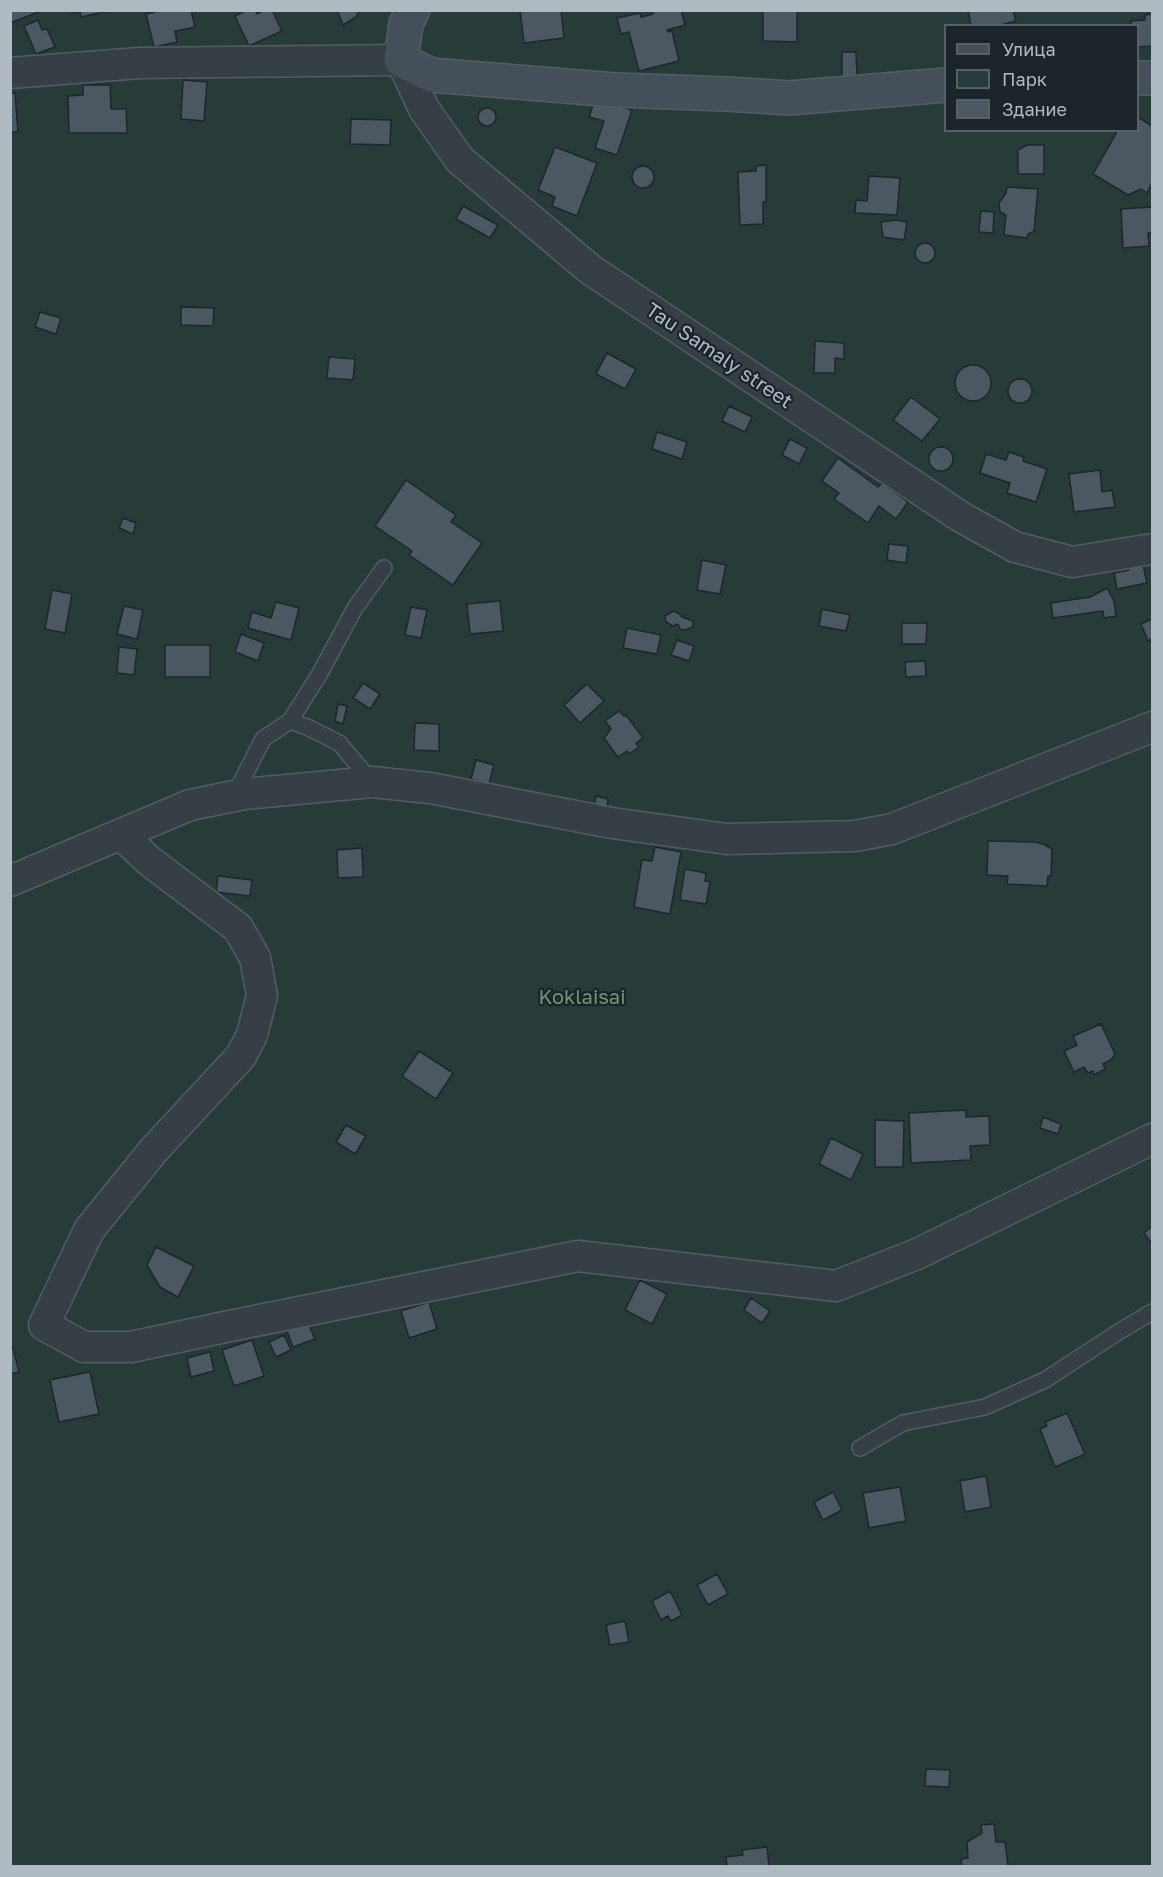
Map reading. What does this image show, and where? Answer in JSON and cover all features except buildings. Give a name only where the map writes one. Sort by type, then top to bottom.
[{"type":"street","points":[[402,60],[406,24],[413,10]]},
{"type":"street","points":[[10,73],[140,63],[402,60],[431,75],[615,90],[789,98],[944,85]]},
{"type":"street","name":"Tau Samaly street","points":[[402,60],[424,109],[460,159],[591,270],[961,517],[1015,547],[1072,562],[1152,549]]},
{"type":"street","points":[[10,881],[190,805],[234,796],[372,782],[430,788],[612,823],[727,839],[855,836],[892,829],[1152,727]]},
{"type":"street","points":[[121,834],[148,860],[238,928],[255,958],[262,995],[252,1035],[241,1056],[153,1151],[89,1230],[44,1324],[84,1347],[131,1347],[578,1256],[836,1286],[917,1254],[1152,1139]]},
{"type":"lane","points":[[234,796],[263,739],[290,721],[319,675],[355,608],[384,568]]},
{"type":"lane","points":[[290,721],[308,727],[339,743],[372,782]]},
{"type":"lane","points":[[860,1448],[903,1423],[986,1407],[1045,1380],[1152,1312]]},
{"type":"green space","name":"Koklaisai","points":[[11,11],[1152,11],[1152,1866],[11,1866]]}]
